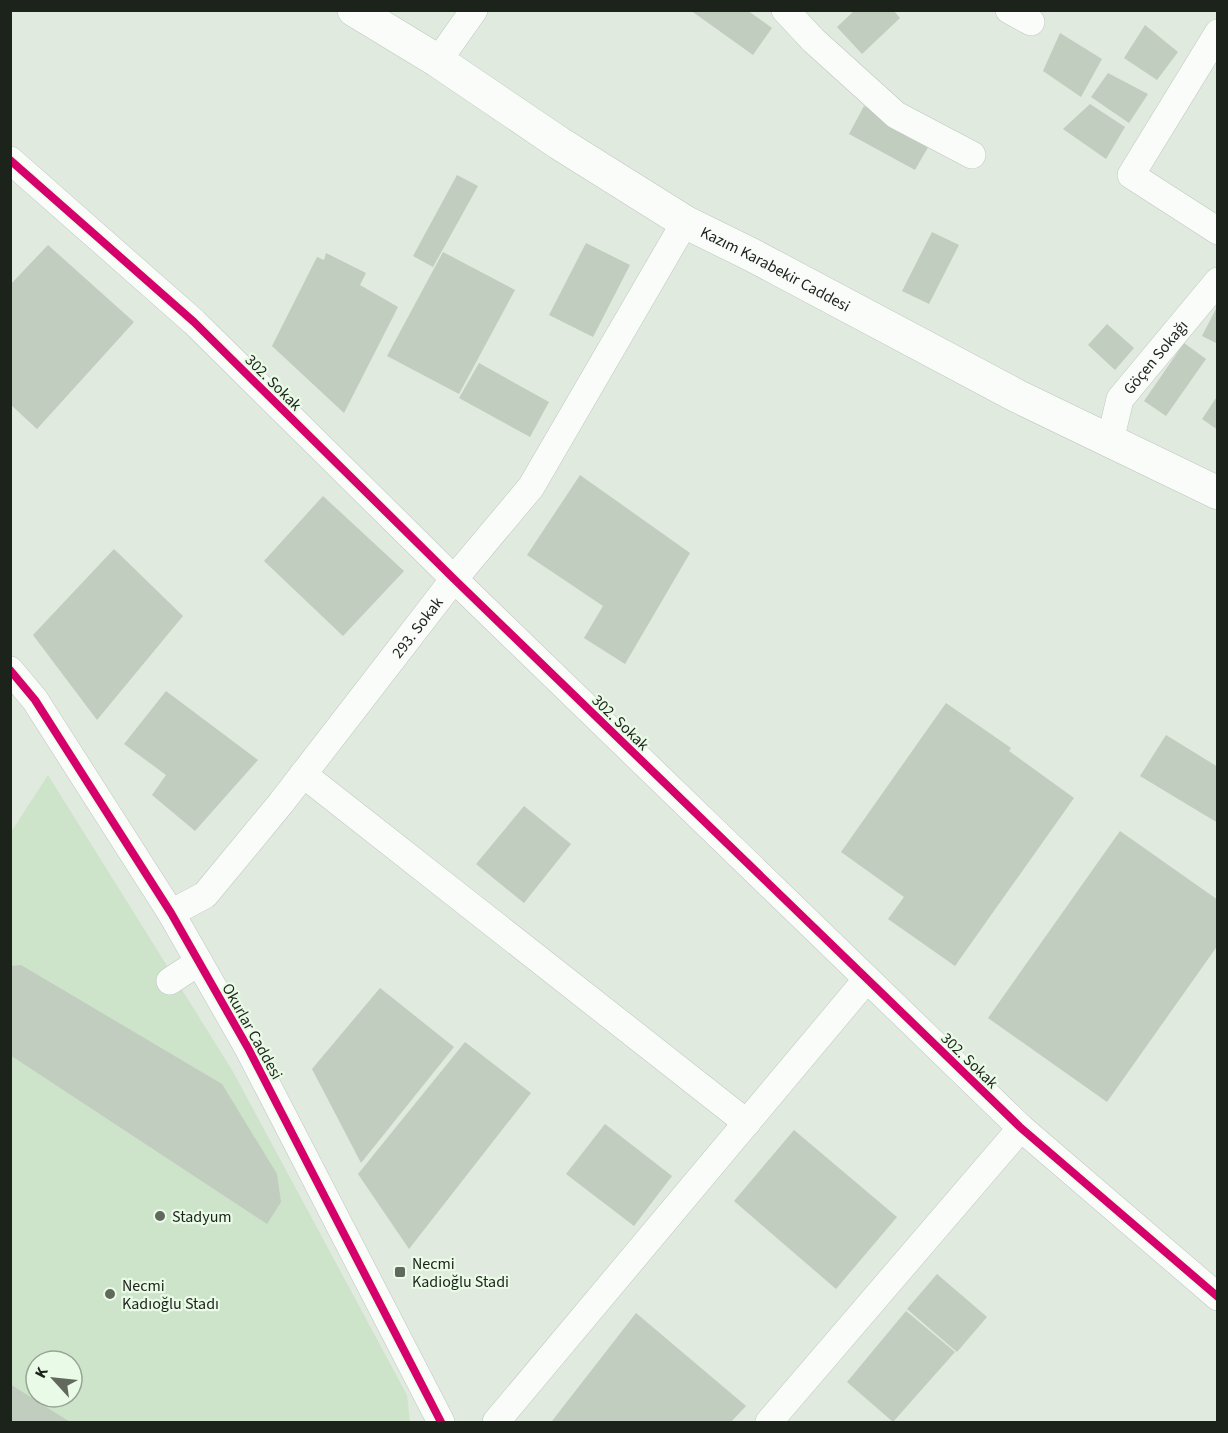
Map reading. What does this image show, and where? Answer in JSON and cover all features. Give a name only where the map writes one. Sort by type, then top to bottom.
[{"type":"main road","name":"Kazım Karabekir Caddesi","points":[[354,10],[438,61],[559,143],[685,222],[752,255],[1017,396],[1218,493]]},
{"type":"street","points":[[438,61],[474,10]]},
{"type":"street","points":[[785,10],[813,40],[896,115],[972,154]]},
{"type":"street","points":[[1218,33],[1131,175],[1218,231]]},
{"type":"street","name":"302. Sokak","points":[[10,160],[194,322],[454,579],[1021,1128],[1218,1297]]},
{"type":"street","name":"293. Sokak","points":[[171,913],[205,895],[303,774],[454,579],[531,486],[685,222]]},
{"type":"street","name":"Göçen Sokağı","points":[[1110,441],[1120,399],[1218,281]]},
{"type":"street","name":"Okurlar Caddesi","points":[[10,670],[35,700],[171,913],[248,1048],[441,1422]]},
{"type":"street","points":[[303,774],[747,1123]]},
{"type":"street","points":[[170,981],[199,962]]},
{"type":"street","points":[[496,1422],[867,979]]},
{"type":"street","points":[[769,1422],[1021,1128]]},
{"type":"green space","name":"Stadyum","points":[[48,775],[232,1070],[407,1395],[410,1422],[11,1422],[11,832]]},
{"type":"building","points":[[690,10],[747,10],[772,28],[753,55]]},
{"type":"building","points":[[855,10],[893,10],[900,18],[862,54],[837,27]]},
{"type":"building","points":[[1145,25],[1178,52],[1157,80],[1124,58]]},
{"type":"building","points":[[1060,33],[1102,59],[1081,97],[1043,71]]},
{"type":"building","points":[[1108,73],[1148,94],[1129,123],[1091,97]]},
{"type":"building","points":[[1090,104],[1125,127],[1106,159],[1063,129]]},
{"type":"building","points":[[864,106],[931,142],[915,170],[849,134]]},
{"type":"building","points":[[457,175],[478,186],[433,267],[413,256]]},
{"type":"building","points":[[932,232],[959,245],[929,304],[902,291]]},
{"type":"building","points":[[586,243],[630,265],[593,337],[549,315]]},
{"type":"building","points":[[48,245],[134,322],[37,429],[10,404],[10,285]]},
{"type":"building","points":[[443,252],[515,290],[459,394],[387,356]]},
{"type":"building","points":[[326,253],[366,273],[360,285],[398,307],[344,413],[272,346],[317,257],[324,260]]},
{"type":"building","points":[[1218,305],[1218,344],[1202,336]]},
{"type":"building","points":[[1107,324],[1134,348],[1115,370],[1088,345]]},
{"type":"building","points":[[1184,343],[1206,359],[1166,416],[1144,401]]},
{"type":"building","points":[[479,363],[549,402],[530,437],[459,398]]},
{"type":"building","points":[[1218,395],[1218,430],[1202,419]]},
{"type":"building","points":[[580,475],[690,553],[625,664],[584,638],[603,606],[527,555]]},
{"type":"building","points":[[323,496],[404,571],[343,636],[264,561]]},
{"type":"building","points":[[114,549],[183,616],[97,720],[33,635]]},
{"type":"building","points":[[166,691],[258,760],[195,831],[152,795],[166,775],[124,744]]},
{"type":"building","points":[[946,703],[1011,748],[1009,751],[1074,798],[955,966],[888,919],[904,897],[841,852]]},
{"type":"building","points":[[1166,735],[1218,767],[1218,823],[1140,776]]},
{"type":"building","points":[[524,806],[571,844],[524,903],[476,864]]},
{"type":"building","points":[[1120,831],[1218,900],[1218,945],[1107,1102],[988,1018]]},
{"type":"building","points":[[21,965],[222,1084],[277,1174],[281,1202],[267,1224],[10,1055],[10,966]]},
{"type":"building","points":[[380,988],[454,1047],[361,1163],[312,1069]]},
{"type":"building","points":[[465,1042],[531,1093],[409,1249],[358,1174]]},
{"type":"building","points":[[605,1124],[672,1176],[634,1226],[566,1174]]},
{"type":"building","points":[[794,1130],[897,1217],[836,1289],[734,1201]]},
{"type":"building","points":[[937,1274],[987,1317],[957,1352],[907,1309]]},
{"type":"building","points":[[906,1311],[955,1352],[893,1422],[847,1382]]},
{"type":"building","points":[[636,1313],[746,1406],[731,1422],[552,1421]]},
{"type":"building","points":[[10,1384],[24,1393],[24,1409],[49,1409],[70,1422],[10,1422]]},
{"type":"cycle path","points":[[10,160],[194,322],[454,579],[1021,1128],[1218,1297]]},
{"type":"cycle path","points":[[10,670],[35,700],[171,913],[248,1048],[441,1422]]},
{"type":"place","name":"Stadyum","points":[[160,1216]]},
{"type":"place","name":"Necmi Kadioğlu Stadi","points":[[400,1272]]},
{"type":"place","name":"Necmi Kadıoğlu Stadı","points":[[110,1294]]}]
